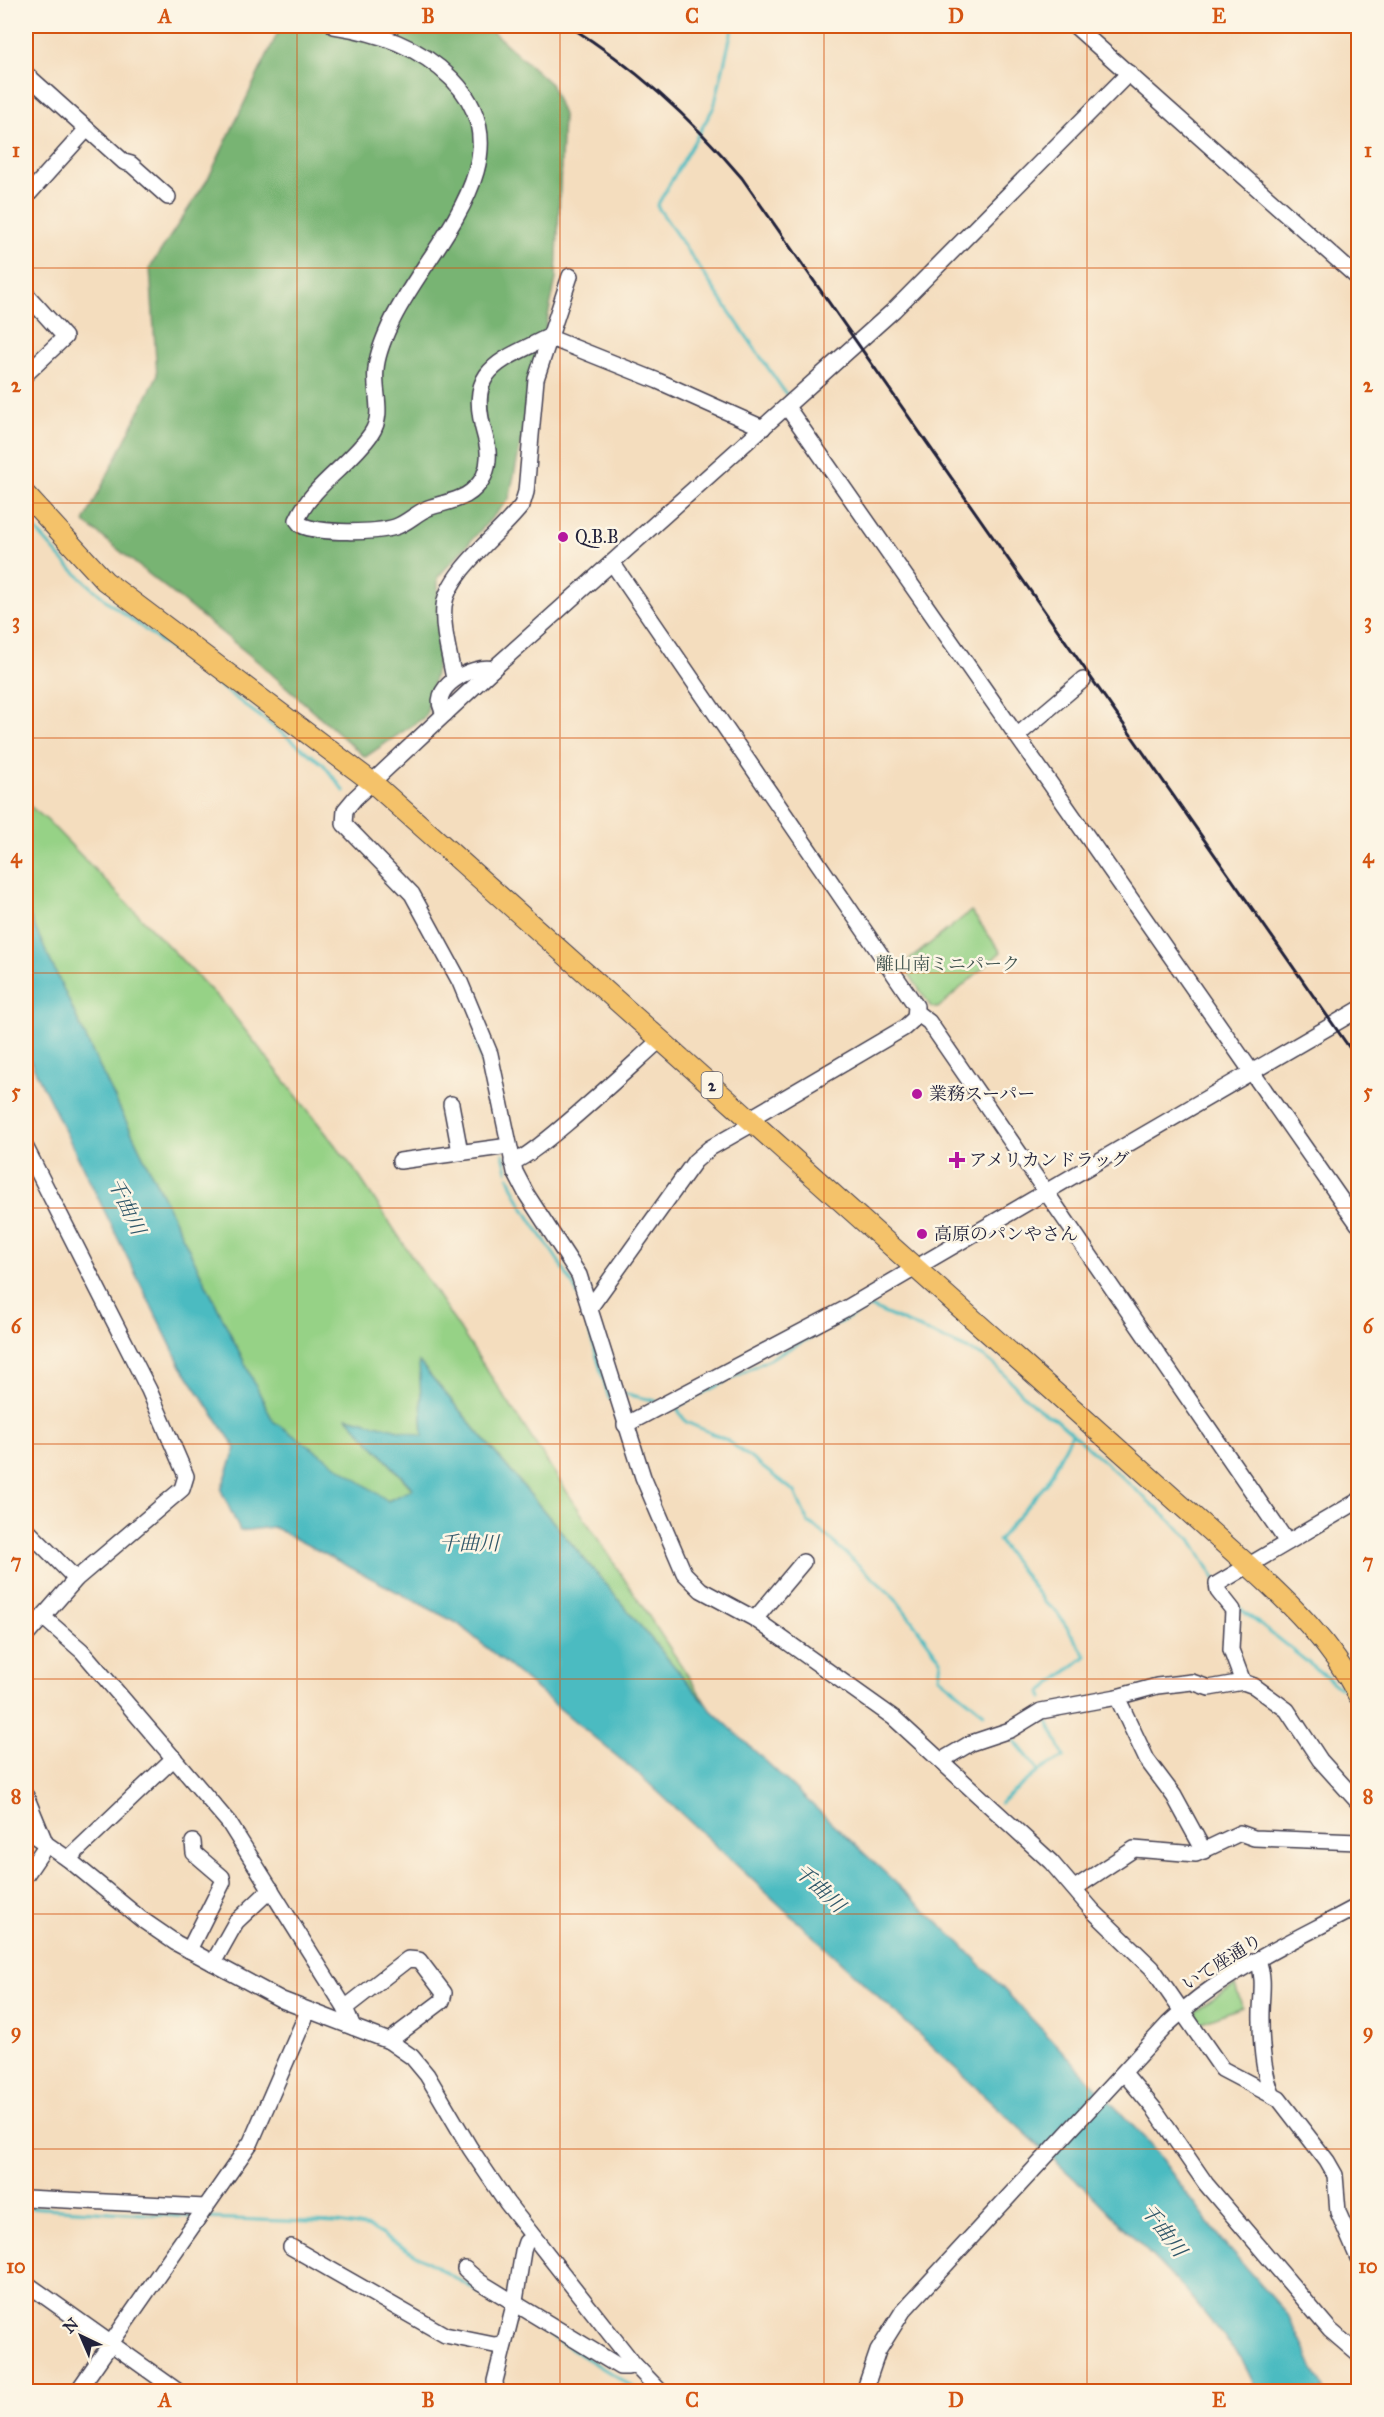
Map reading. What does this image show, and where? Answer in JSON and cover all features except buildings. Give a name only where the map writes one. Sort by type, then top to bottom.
[{"type":"main road","name":"2","points":[[30,501],[105,581],[372,782],[1248,1565],[1315,1631],[1336,1657],[1359,1695]]},
{"type":"street","points":[[334,26],[388,37],[447,74],[465,92],[479,119],[481,150],[474,181],[460,208],[390,325],[376,365],[374,389],[380,415],[377,424],[352,456],[319,486],[301,511],[297,520],[300,525],[362,533],[398,526],[429,507],[463,498],[482,479],[488,466],[489,451],[477,403],[479,392],[489,371],[510,355],[548,337],[658,381],[763,428]]},
{"type":"street","points":[[1075,26],[1359,278]]},
{"type":"street","points":[[1129,73],[939,266],[787,407],[493,669],[349,803],[345,810],[344,824],[412,894],[460,982],[490,1054],[512,1162],[527,1195],[579,1275],[643,1477],[684,1573],[701,1590],[754,1619],[894,1718],[1016,1828],[1075,1888],[1093,1911],[1152,1968],[1183,2009],[1222,2069],[1272,2094],[1286,2108],[1335,2175],[1338,2212],[1359,2258]]},
{"type":"street","points":[[26,74],[86,130],[168,197]]},
{"type":"street","points":[[26,197],[86,130]]},
{"type":"street","points":[[454,679],[444,623],[447,593],[460,573],[522,505],[526,492],[536,379],[570,276]]},
{"type":"street","points":[[26,294],[66,337],[26,374]]},
{"type":"street","points":[[787,407],[1021,733],[1252,1073],[1359,1224]]},
{"type":"street","points":[[613,564],[914,1001],[917,1013],[929,1022],[1287,1542]]},
{"type":"street","points":[[445,714],[440,701],[454,679],[476,669],[493,669]]},
{"type":"street","points":[[1021,733],[1083,680]]},
{"type":"street","points":[[589,1309],[696,1161],[710,1148],[904,1028],[917,1013]]},
{"type":"street","points":[[625,1425],[834,1315],[1358,1013]]},
{"type":"street","points":[[512,1162],[520,1161],[534,1150],[660,1040]]},
{"type":"street","points":[[451,1104],[460,1152]]},
{"type":"street","points":[[400,1161],[509,1146]]},
{"type":"street","points":[[26,1148],[149,1390],[186,1476],[182,1489],[76,1579],[26,1636]]},
{"type":"street","points":[[1243,1682],[1231,1650],[1233,1610],[1218,1591],[1218,1583],[1359,1501]]},
{"type":"street","points":[[26,1529],[76,1579]]},
{"type":"street","points":[[754,1619],[803,1562]]},
{"type":"street","points":[[44,1618],[74,1642],[229,1823],[345,2008],[353,2027]]},
{"type":"street","points":[[942,1760],[980,1740],[1010,1730],[1041,1711],[1117,1697],[1157,1686],[1192,1682],[1209,1688],[1243,1682],[1254,1686],[1287,1710],[1320,1760],[1359,1802]]},
{"type":"street","points":[[1117,1697],[1147,1760],[1174,1796],[1204,1851]]},
{"type":"street","points":[[68,1859],[138,1795],[174,1758]]},
{"type":"street","points":[[26,1796],[45,1842],[43,1850],[26,1875]]},
{"type":"street","points":[[26,1830],[68,1859],[134,1913],[189,1950],[308,2012],[389,2041],[412,2057],[421,2066],[470,2148],[533,2237],[633,2362],[661,2391]]},
{"type":"street","points":[[1075,1888],[1134,1849],[1186,1854],[1204,1851],[1240,1833],[1254,1838],[1359,1842]]},
{"type":"street","points":[[189,1950],[223,1882],[222,1877],[194,1853],[193,1842]]},
{"type":"street","points":[[213,1964],[236,1922],[271,1889]]},
{"type":"street","name":"いて座通り","points":[[864,2391],[878,2351],[903,2311],[1183,2009],[1258,1961],[1359,1906]]},
{"type":"street","points":[[345,2008],[408,1959],[419,1960],[444,1993],[442,2001],[389,2041]]},
{"type":"street","points":[[1258,1961],[1263,1976],[1260,2022],[1264,2075],[1272,2094]]},
{"type":"street","points":[[77,2391],[251,2142],[308,2012]]},
{"type":"street","points":[[1120,2077],[1155,2109],[1206,2184],[1330,2330],[1359,2354]]},
{"type":"street","points":[[26,2198],[201,2213]]},
{"type":"street","points":[[496,2391],[495,2381],[513,2309],[523,2251],[526,2242],[533,2237]]},
{"type":"street","points":[[291,2247],[445,2335],[495,2345],[504,2344]]},
{"type":"street","points":[[465,2269],[513,2309],[620,2367],[628,2367],[633,2362]]},
{"type":"street","points":[[26,2283],[179,2391]]},
{"type":"green space","points":[[281,26],[486,26],[551,84],[563,115],[556,279],[509,499],[438,577],[438,660],[426,716],[365,757],[257,661],[84,522],[157,376],[150,267],[208,179]]},
{"type":"green space","points":[[26,803],[47,820],[227,1007],[357,1173],[710,1709],[420,1363],[423,1437],[348,1417],[413,1490],[387,1501],[273,1421],[96,1060],[26,908]]},
{"type":"green space","name":"離山南ミニパーク","points":[[971,911],[1001,952],[938,1008],[931,1007],[903,965]]},
{"type":"green space","points":[[1235,1985],[1242,2007],[1200,2023],[1195,2011]]},
{"type":"water","name":"千曲川","points":[[26,908],[96,1060],[273,1421],[388,1501],[413,1489],[347,1417],[423,1436],[419,1362],[710,1709],[960,1943],[1151,2145],[1225,2245],[1288,2315],[1325,2391],[1257,2391],[1242,2359],[1185,2290],[1094,2197],[643,1778],[457,1623],[273,1527],[240,1531],[221,1490],[236,1448],[181,1366],[26,1052]]},
{"type":"waterway","points":[[733,26],[714,107],[657,206],[786,394]]},
{"type":"waterway","points":[[26,519],[67,565],[107,601],[323,764],[345,792]]},
{"type":"waterway","points":[[477,1042],[495,1111]]},
{"type":"waterway","points":[[503,1154],[507,1171]]},
{"type":"waterway","points":[[509,1177],[523,1207],[578,1295]]},
{"type":"waterway","points":[[671,1406],[676,1407],[870,1307],[983,1356],[1035,1406],[1056,1419],[1191,1539],[1215,1579]]},
{"type":"waterway","points":[[588,1327],[609,1398],[611,1397]]},
{"type":"waterway","points":[[622,1393],[656,1401]]},
{"type":"waterway","points":[[676,1407],[686,1422],[727,1440],[795,1492],[808,1522],[895,1598],[941,1660],[939,1677],[984,1713]]},
{"type":"waterway","points":[[1043,1698],[1041,1692],[1086,1656],[1056,1611],[1045,1603],[998,1540],[1046,1484],[1072,1434]]},
{"type":"waterway","points":[[1238,1607],[1340,1688]]},
{"type":"waterway","points":[[1039,1771],[1064,1757],[1047,1719]]},
{"type":"waterway","points":[[1000,1803],[1039,1771],[1010,1735]]},
{"type":"waterway","points":[[26,2207],[193,2217]]},
{"type":"waterway","points":[[206,2218],[337,2223],[371,2228],[509,2310]]},
{"type":"waterway","points":[[517,2315],[641,2392]]},
{"type":"railway","points":[[569,26],[617,59],[661,95],[703,135],[742,178],[1358,1060]]},
{"type":"place","name":"Q.B.B","points":[[563,537]]},
{"type":"place","name":"業務スーパー","points":[[917,1094]]},
{"type":"place","name":"アメリカンドラッグ","points":[[957,1160]]},
{"type":"place","name":"高原のパンやさん","points":[[922,1234]]}]
